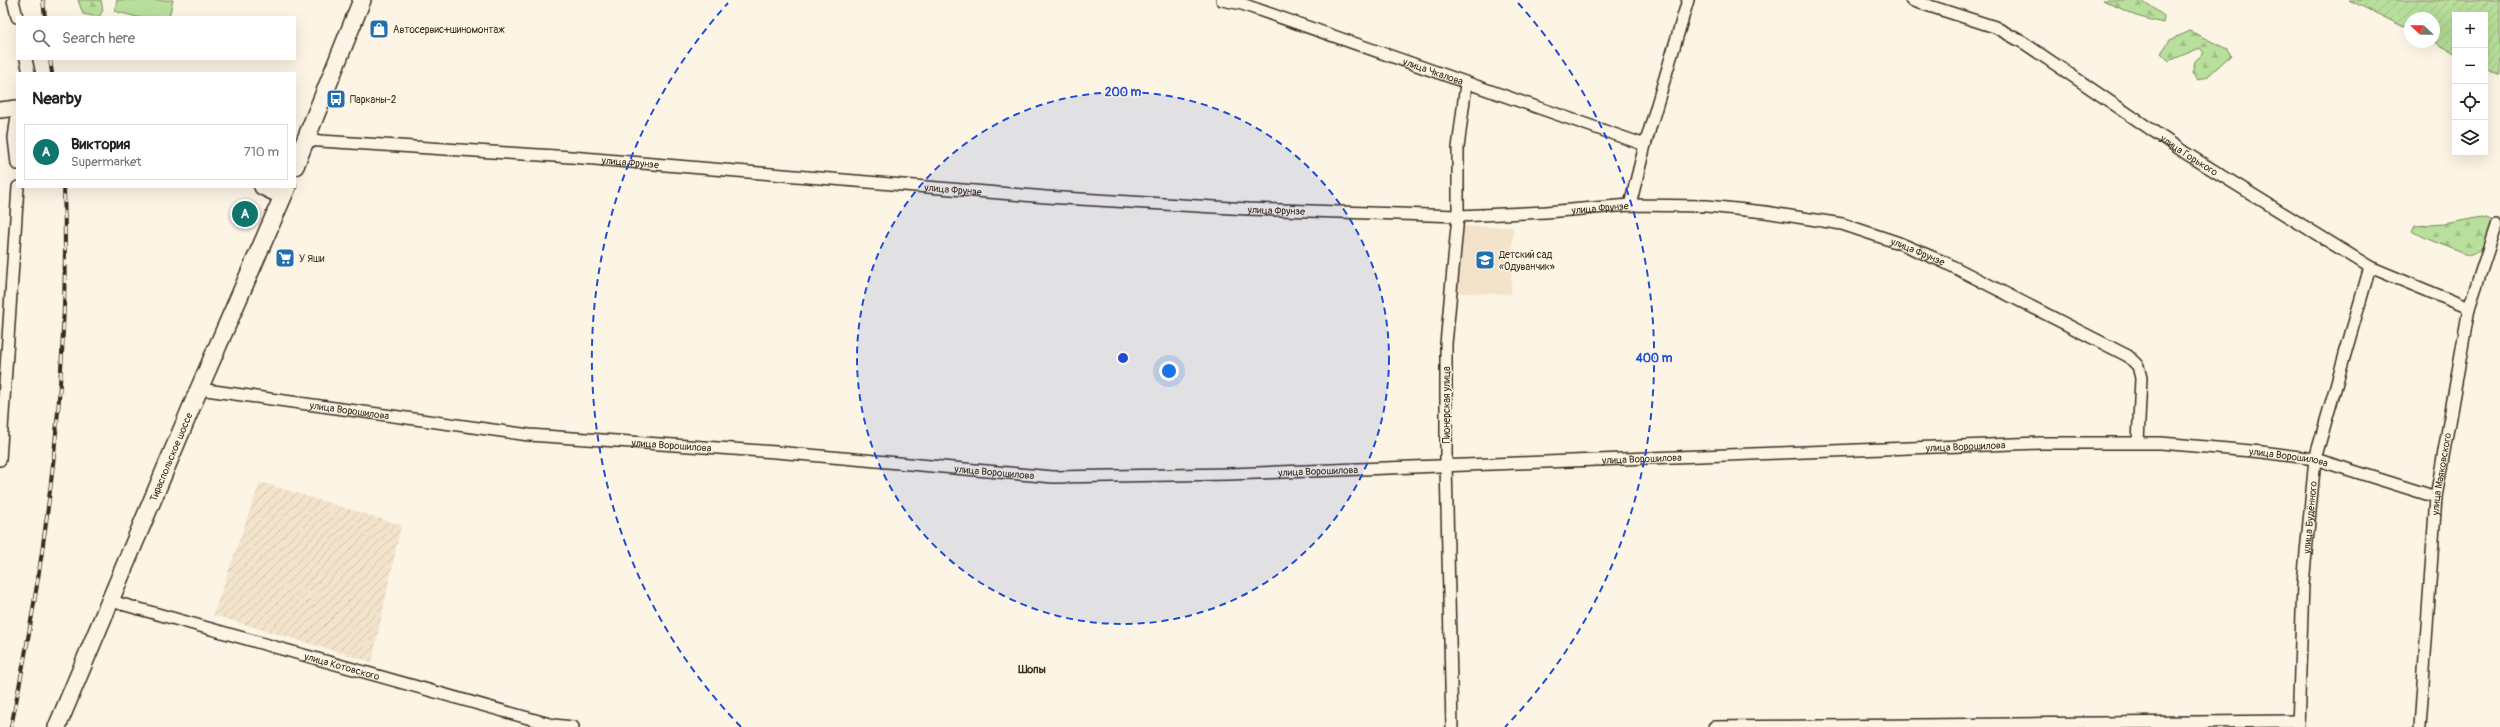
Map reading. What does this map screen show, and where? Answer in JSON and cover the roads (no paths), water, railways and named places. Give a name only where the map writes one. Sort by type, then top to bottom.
[{"type":"main road","points":[[296,163],[362,0]]},
{"type":"main road","points":[[0,110],[16,108]]},
{"type":"main road","points":[[267,188],[285,192]]},
{"type":"main road","name":"Тираспольское шоссе","points":[[57,727],[199,388],[285,192]]},
{"type":"street","points":[[13,0],[17,16]]},
{"type":"street","name":"улица Чкалова","points":[[1222,0],[1242,4],[1466,84],[1645,145]]},
{"type":"street","points":[[1630,205],[1645,145],[1688,0]]},
{"type":"street","name":"улица Горького","points":[[1911,0],[1995,27],[2024,43],[2187,154],[2370,267],[2469,308]]},
{"type":"street","points":[[26,60],[29,72]]},
{"type":"street","name":"Пионерская улица","points":[[1452,727],[1446,464],[1446,344],[1458,216],[1458,148],[1466,84]]},
{"type":"street","points":[[16,123],[14,138],[16,155]]},
{"type":"street","name":"улица Фрунзе","points":[[305,140],[571,157],[1046,197],[1248,209],[1458,216],[1546,212],[1630,205],[1707,206],[1765,212],[1842,224],[1872,232],[1944,262],[2045,312],[2135,361],[2141,378],[2138,442]]},
{"type":"street","points":[[0,460],[18,188]]},
{"type":"street","name":"улица Маяковского","points":[[2420,727],[2436,497],[2469,308],[2496,226]]},
{"type":"street","name":"улица Будённого","points":[[2298,724],[2303,584],[2315,459],[2370,267]]},
{"type":"street","name":"улица Ворошилова","points":[[199,388],[529,435],[776,452],[1053,477],[1228,474],[1446,464],[2034,443],[2138,442],[2228,447],[2315,459],[2436,497]]},
{"type":"street","name":"улица Котовского","points":[[111,601],[553,726],[573,727]]},
{"type":"street","points":[[1714,727],[2298,724]]},
{"type":"railway","points":[[43,0],[45,16]]},
{"type":"railway","points":[[50,60],[52,72]]},
{"type":"railway","points":[[11,727],[36,593],[54,458],[60,391],[63,323],[65,255],[64,188]]},
{"type":"place","name":"Автосервис+шиномонтаж","points":[[379,29]]},
{"type":"place","name":"Парканы-2","points":[[336,99]]},
{"type":"place","name":"Виктория","points":[[245,214]]},
{"type":"place","name":"У Яши","points":[[285,258]]},
{"type":"place","name":"Детский сад «Одуванчик»","points":[[1485,260]]},
{"type":"district","name":"Шопы","points":[[1032,669]]}]
